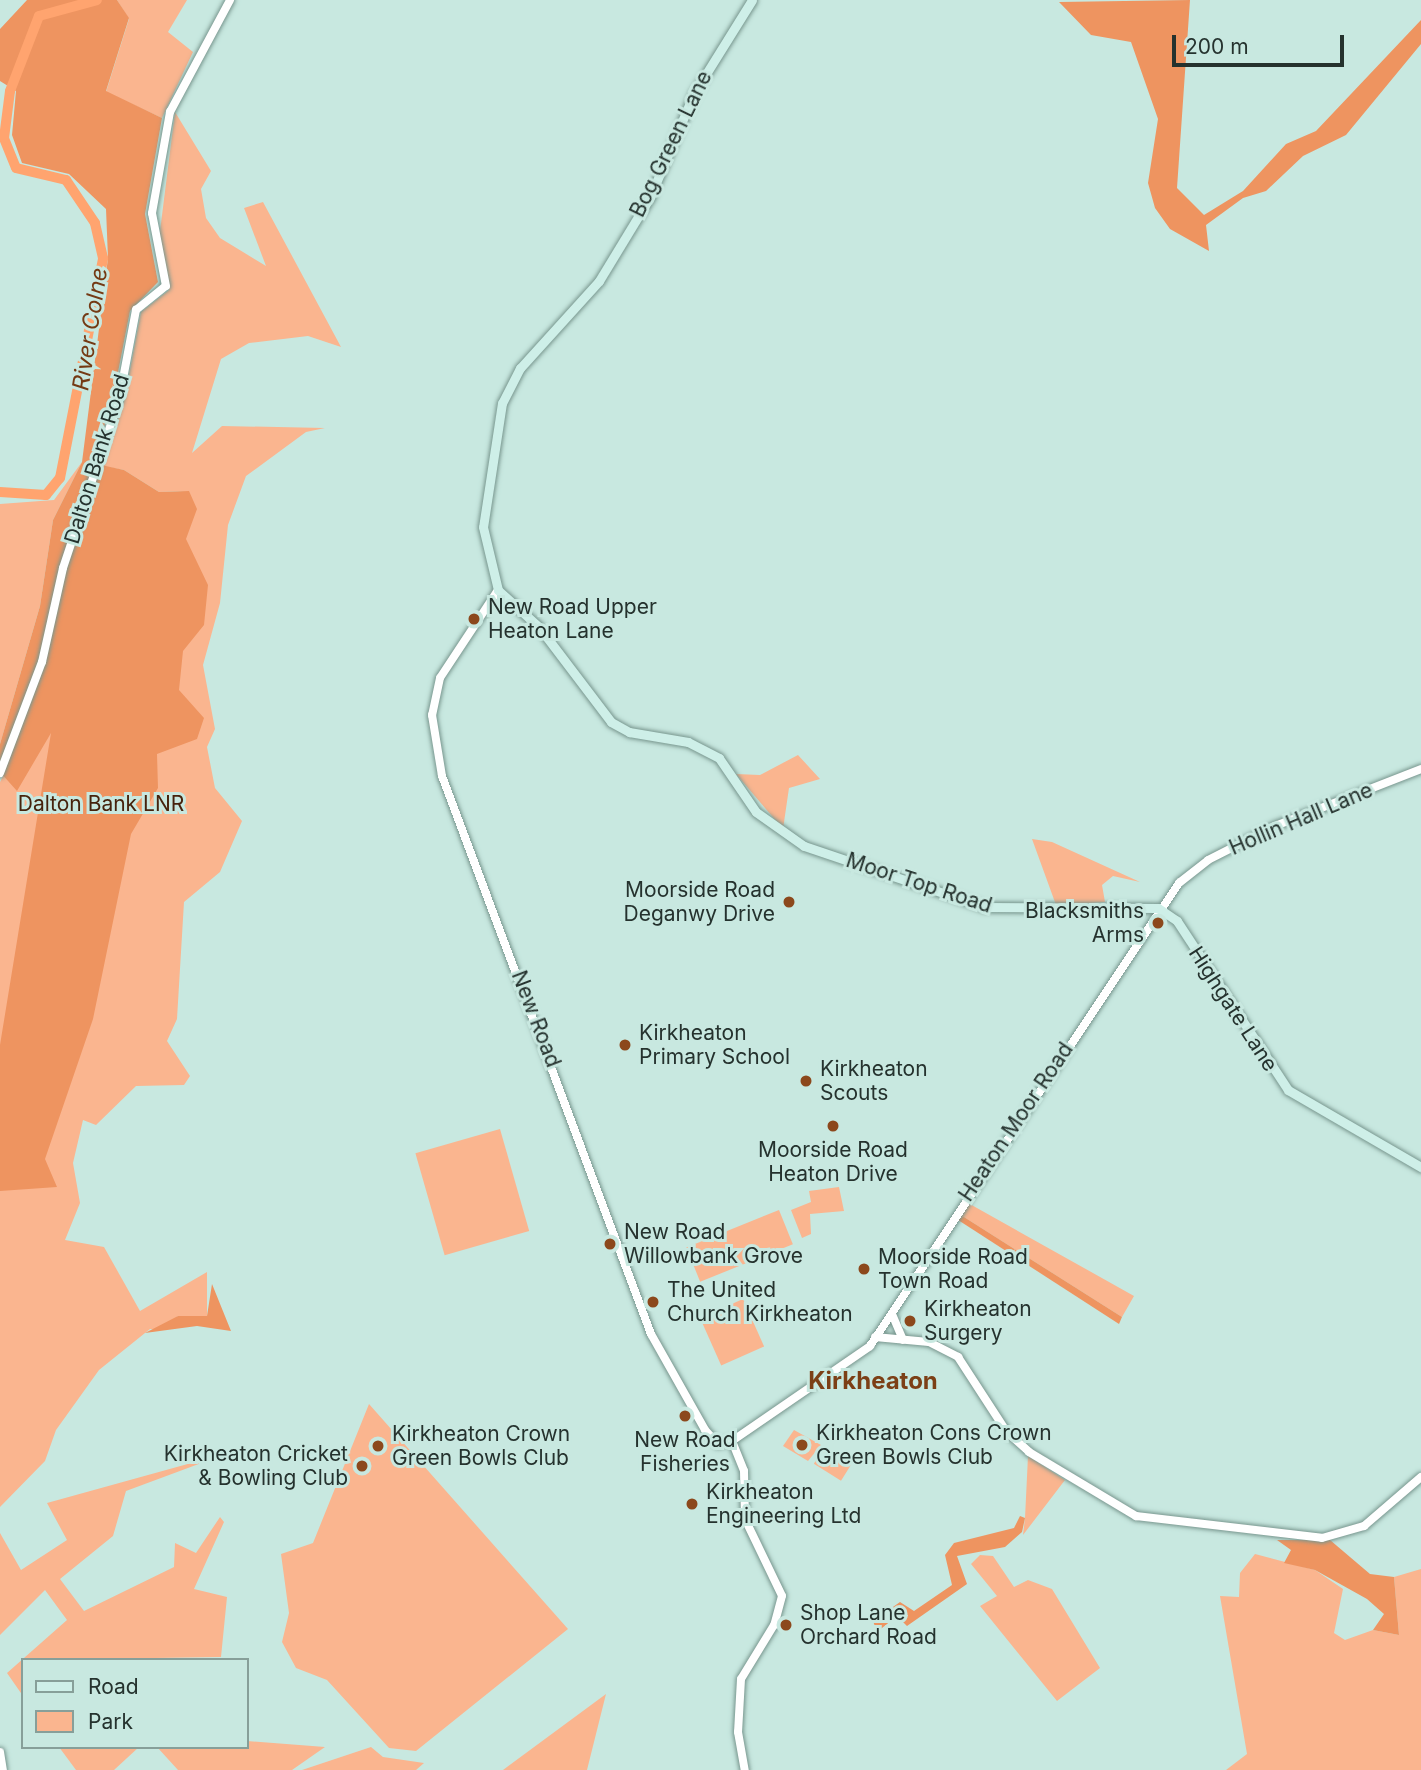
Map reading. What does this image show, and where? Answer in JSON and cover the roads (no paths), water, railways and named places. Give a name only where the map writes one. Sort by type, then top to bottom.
[{"type":"main road","name":"Bog Green Lane","points":[[498,590],[483,527],[502,403],[520,368],[599,281],[650,197],[706,71],[752,0]]},
{"type":"main road","name":"Moor Top Road","points":[[498,590],[539,627],[611,722],[629,732],[688,742],[719,758],[742,796],[804,846],[984,908],[1158,908]]},
{"type":"main road","name":"Highgate Lane","points":[[1158,908],[1177,921],[1288,1090],[1421,1167]]},
{"type":"street","name":"Dalton Bank Road","points":[[0,773],[42,662],[63,568],[119,400],[136,310],[166,286],[152,213],[170,112],[230,0]]},
{"type":"street","name":"New Road","points":[[498,590],[440,678],[432,715],[442,776],[636,1299],[673,1381],[718,1444],[732,1441]]},
{"type":"street","name":"Hollin Hall Lane","points":[[1158,908],[1208,860],[1421,769]]},
{"type":"street","name":"Heaton Moor Road","points":[[732,1441],[875,1337],[1158,908]]},
{"type":"street","points":[[892,1314],[903,1340]]},
{"type":"street","points":[[875,1337],[929,1342],[958,1357],[1021,1446],[1136,1516],[1322,1538],[1364,1526],[1421,1477]]},
{"type":"street","points":[[732,1441],[744,1471],[746,1520],[780,1583],[782,1605],[775,1625],[742,1675],[739,1737],[745,1770]]},
{"type":"street","points":[[0,1752],[3,1770]]},
{"type":"waterway","name":"River Colne","points":[[0,492],[46,495],[60,478],[103,258],[95,223],[66,180],[16,168],[4,138],[10,91],[39,16],[97,0]]},
{"type":"place","name":"New Road Upper Heaton Lane","points":[[474,619]]},
{"type":"place","name":"Moorside Road Deganwy Drive","points":[[789,902]]},
{"type":"place","name":"Blacksmiths Arms","points":[[1158,923]]},
{"type":"place","name":"Kirkheaton Primary School","points":[[625,1045]]},
{"type":"place","name":"Kirkheaton Scouts","points":[[806,1081]]},
{"type":"place","name":"Moorside Road Heaton Drive","points":[[833,1126]]},
{"type":"place","name":"New Road Willowbank Grove","points":[[610,1244]]},
{"type":"place","name":"Moorside Road Town Road","points":[[864,1269]]},
{"type":"place","name":"The United Church Kirkheaton","points":[[653,1302]]},
{"type":"place","name":"Kirkheaton Surgery","points":[[910,1321]]},
{"type":"place","name":"New Road Fisheries","points":[[685,1416]]},
{"type":"place","name":"Kirkheaton Cons Crown Green Bowls Club","points":[[802,1445]]},
{"type":"place","name":"Kirkheaton Crown Green Bowls Club","points":[[378,1446]]},
{"type":"place","name":"Kirkheaton Cricket & Bowling Club","points":[[362,1466]]},
{"type":"place","name":"Kirkheaton Engineering Ltd","points":[[692,1504]]},
{"type":"place","name":"Shop Lane Orchard Road","points":[[786,1625]]},
{"type":"district","name":"Kirkheaton","points":[[873,1381]]},
{"type":"park label","name":"Dalton Bank LNR","points":[[101,804]]}]
